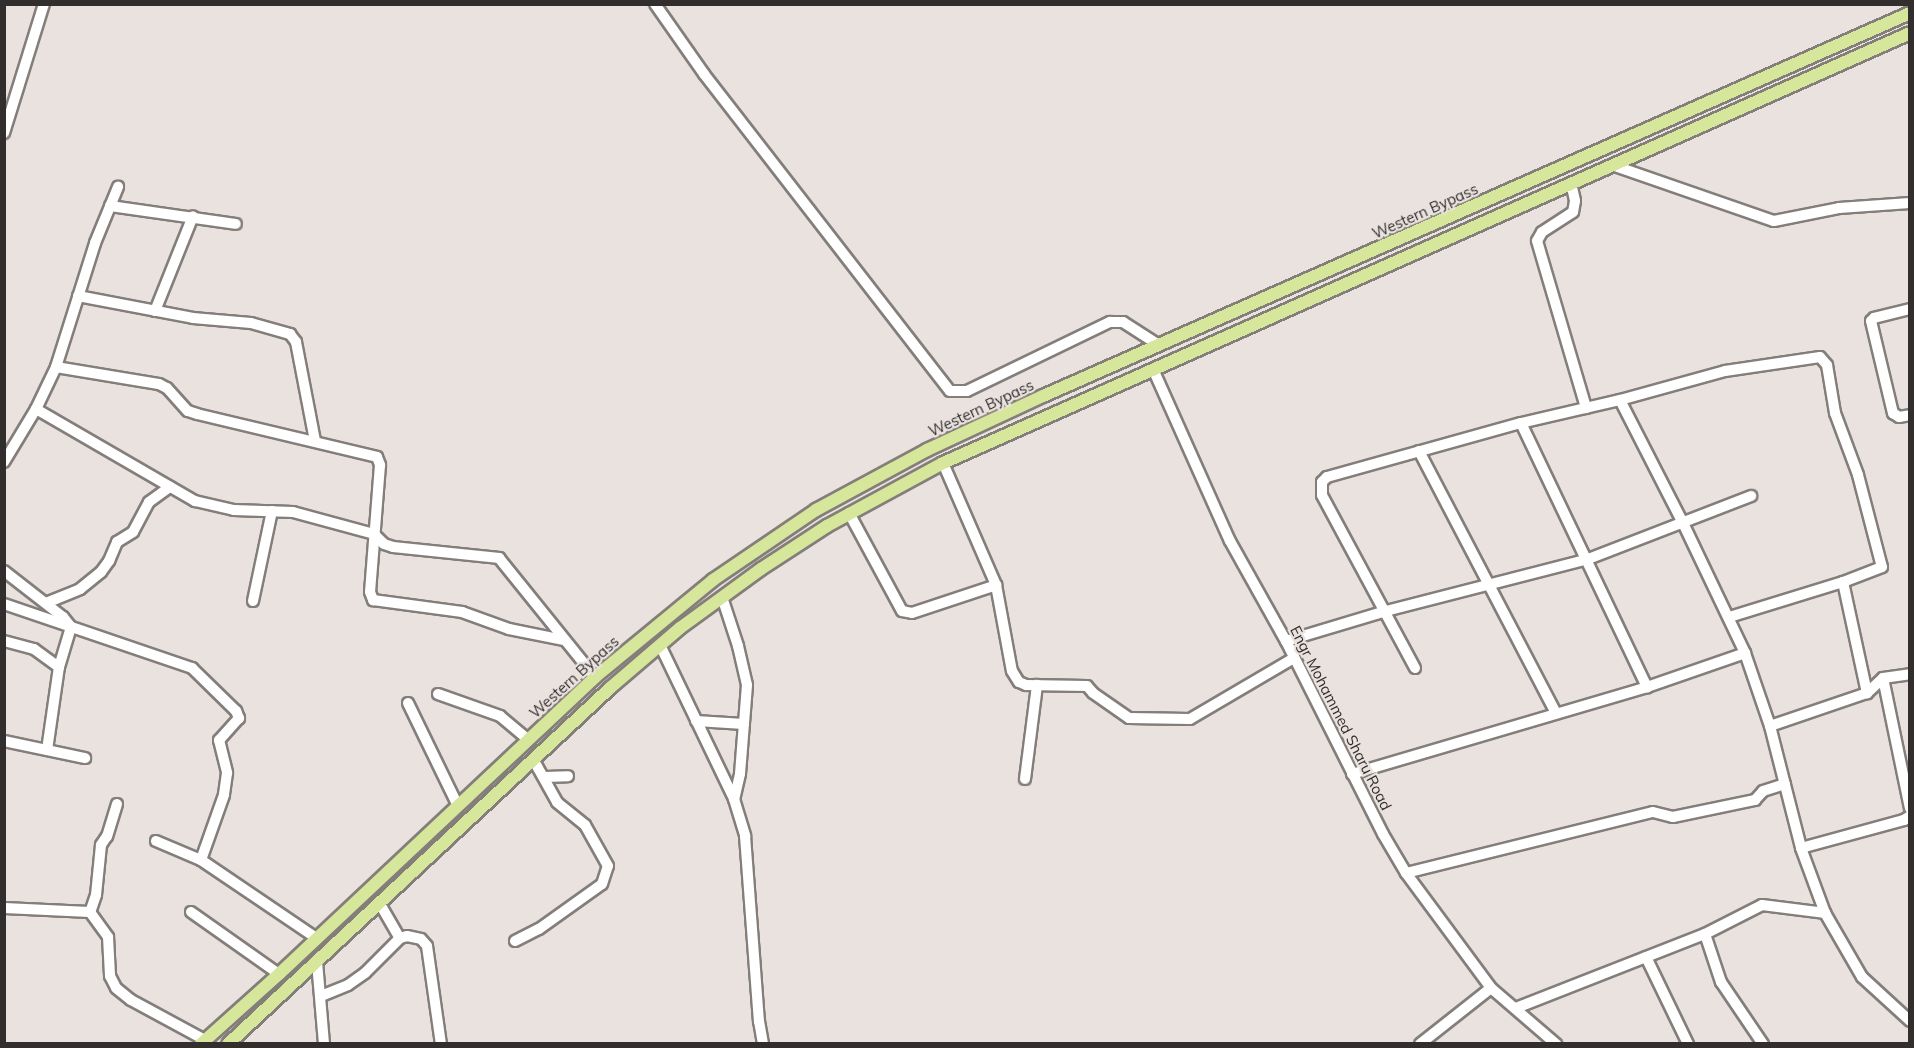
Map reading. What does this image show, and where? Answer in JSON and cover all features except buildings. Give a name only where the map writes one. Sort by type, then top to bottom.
[{"type":"main road","name":"Western Bypass","points":[[203,1042],[279,974],[457,804],[595,677],[713,580],[816,510],[927,450],[1910,13]]},
{"type":"main road","points":[[228,1044],[533,759],[660,645],[722,597],[849,513],[943,463],[1910,33]]},
{"type":"main road","points":[[439,822],[451,835]]},
{"type":"street","points":[[4,133],[44,4]]},
{"type":"street","points":[[657,5],[711,83],[950,391],[967,391],[1110,322],[1123,322],[1159,345]]},
{"type":"street","points":[[1612,165],[1774,221],[1839,208],[1910,203]]},
{"type":"street","points":[[1571,183],[1575,201],[1573,212],[1542,232],[1537,241],[1586,408]]},
{"type":"street","points":[[4,462],[36,409],[56,367],[95,243],[118,187]]},
{"type":"street","points":[[110,206],[193,216],[236,224]]},
{"type":"street","points":[[155,311],[193,216]]},
{"type":"street","points":[[78,296],[155,311],[251,323],[290,334],[296,342],[315,441]]},
{"type":"street","points":[[1910,309],[1874,318],[1871,321],[1893,413],[1899,417],[1910,415]]},
{"type":"street","points":[[1415,668],[1320,489],[1327,477],[1521,423],[1620,400],[1725,371],[1814,356],[1824,360],[1835,413],[1858,475],[1882,561],[1880,570],[1729,617]]},
{"type":"street","points":[[56,367],[159,384],[167,388],[188,411],[373,456],[379,460],[370,592],[373,600],[462,612],[509,629],[563,639]]},
{"type":"street","name":"Engr Mohammed Sharu Road","points":[[1153,369],[1230,541],[1286,641],[1352,774],[1406,873],[1491,988],[1556,1044]]},
{"type":"street","points":[[1620,400],[1683,523],[1745,653],[1770,726],[1801,848],[1825,913],[1862,977],[1910,1021]]},
{"type":"street","points":[[36,409],[195,501],[216,508],[293,512],[374,534],[384,544],[393,548],[499,558],[595,677]]},
{"type":"street","points":[[1521,423],[1588,559],[1647,687]]},
{"type":"street","points":[[1419,452],[1556,713]]},
{"type":"street","points":[[943,463],[996,585],[1012,671],[1019,682],[1037,685],[1087,686],[1092,693],[1128,718],[1190,719],[1294,658]]},
{"type":"street","points":[[46,603],[80,589],[101,572],[109,561],[117,542],[133,532],[149,502],[170,487]]},
{"type":"street","points":[[1286,641],[1386,611],[1588,559],[1752,496]]},
{"type":"street","points":[[254,601],[272,511]]},
{"type":"street","points":[[849,513],[902,611],[912,613],[996,585]]},
{"type":"street","points":[[4,570],[46,603],[71,627]]},
{"type":"street","points":[[1843,582],[1867,693]]},
{"type":"street","points":[[722,597],[738,646],[747,685],[740,774],[734,799]]},
{"type":"street","points":[[4,604],[192,668],[236,711],[239,718],[219,740],[227,773],[224,795],[201,860]]},
{"type":"street","points":[[47,750],[59,667],[71,627]]},
{"type":"street","points":[[4,641],[34,649],[59,667]]},
{"type":"street","points":[[660,645],[734,799],[746,840],[759,1021],[763,1044]]},
{"type":"street","points":[[1352,774],[1647,687],[1745,653]]},
{"type":"street","points":[[1770,726],[1867,693],[1883,678],[1910,674]]},
{"type":"street","points":[[1883,678],[1910,808]]},
{"type":"street","points":[[1025,779],[1037,685]]},
{"type":"street","points":[[438,694],[500,716],[527,739]]},
{"type":"street","points":[[408,703],[457,804]]},
{"type":"street","points":[[696,721],[744,724]]},
{"type":"street","points":[[4,741],[85,758]]},
{"type":"street","points":[[515,941],[539,929],[602,884],[606,875],[606,858],[585,825],[557,802],[533,759]]},
{"type":"street","points":[[545,777],[568,776]]},
{"type":"street","points":[[1406,873],[1653,813],[1673,817],[1755,800],[1763,791],[1785,784]]},
{"type":"street","points":[[90,912],[96,895],[101,845],[107,836],[117,804]]},
{"type":"street","points":[[1801,848],[1904,820],[1910,816]]},
{"type":"street","points":[[156,842],[201,860],[316,938]]},
{"type":"street","points":[[380,904],[400,938]]},
{"type":"street","points":[[1516,1008],[1705,934],[1762,905],[1825,913]]},
{"type":"street","points":[[4,908],[90,912]]},
{"type":"street","points":[[90,912],[108,937],[110,976],[116,988],[130,1000],[203,1042]]},
{"type":"street","points":[[191,912],[279,974]]},
{"type":"street","points":[[1705,934],[1721,982],[1763,1044]]},
{"type":"street","points":[[321,996],[348,985],[365,974],[400,938],[421,939],[427,946],[441,1044]]},
{"type":"street","points":[[1646,957],[1688,1044]]},
{"type":"street","points":[[317,962],[324,1044]]},
{"type":"street","points":[[1420,1044],[1491,988]]}]
